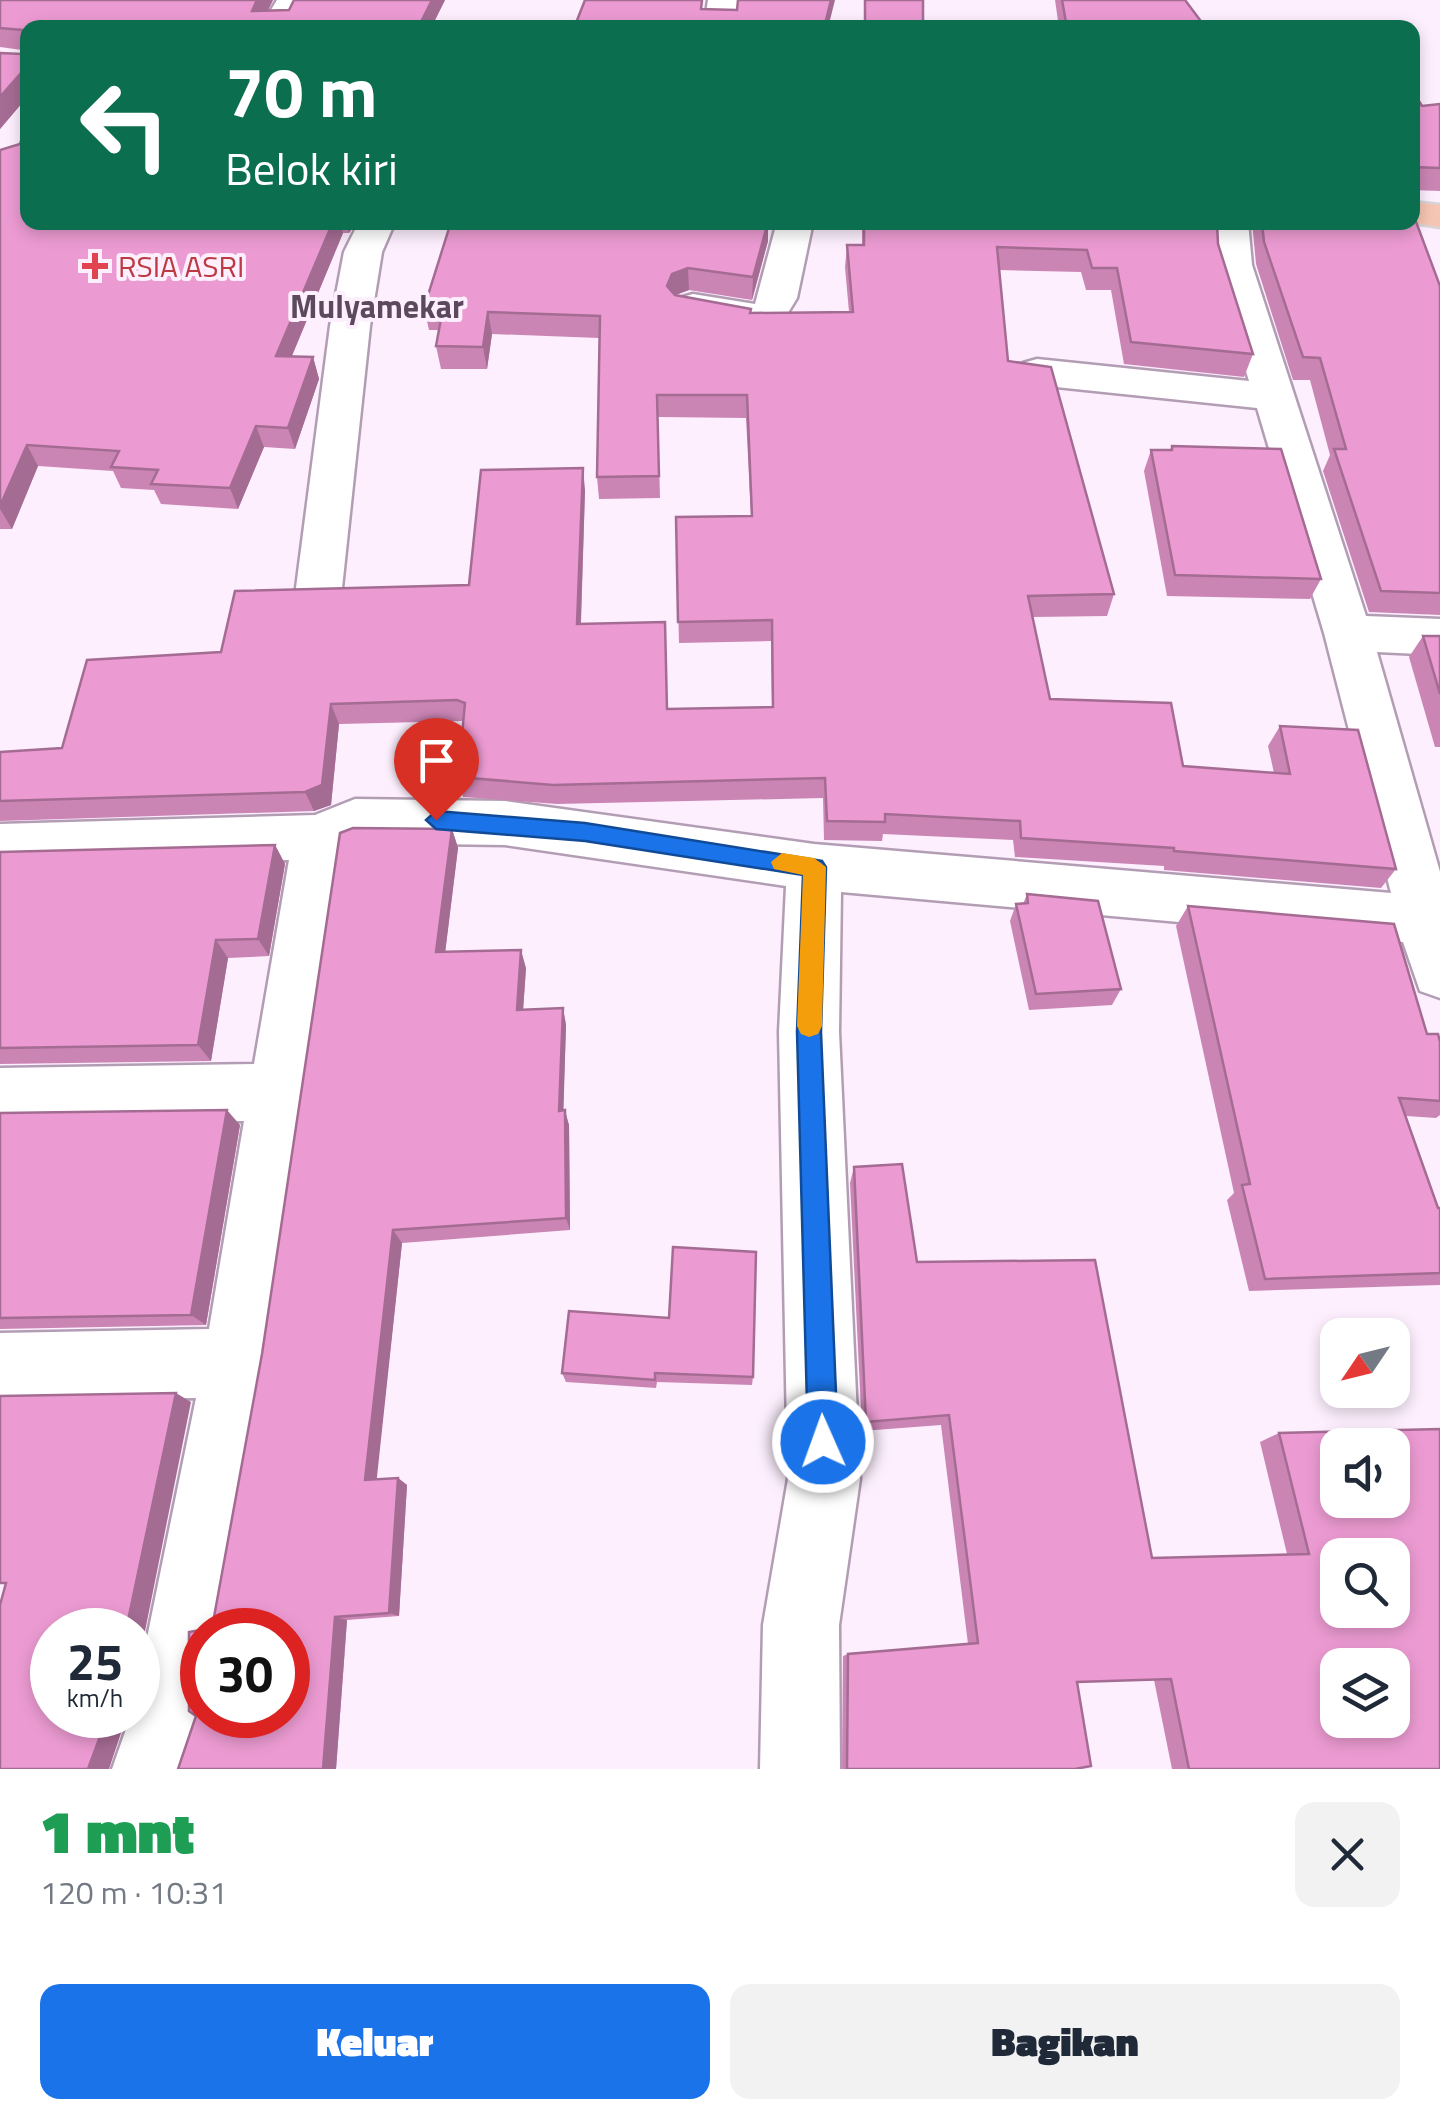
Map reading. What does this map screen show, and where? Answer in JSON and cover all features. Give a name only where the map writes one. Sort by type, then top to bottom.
[{"type":"street","points":[[320,588],[350,326],[362,252],[373,230]]},
{"type":"street","points":[[690,306],[754,316],[770,312],[778,298],[793,230]]},
{"type":"street","points":[[1231,230],[1233,266],[1348,633],[1440,972]]},
{"type":"street","points":[[1037,372],[1274,397]]},
{"type":"street","points":[[1348,633],[1440,638]]},
{"type":"street","points":[[0,846],[320,837],[355,821],[505,823],[814,867],[1425,920]]},
{"type":"street","points":[[152,1769],[166,1736],[237,1363],[320,837]]},
{"type":"street","points":[[800,1769],[801,1626],[824,1479],[809,1032],[814,867]]},
{"type":"street","points":[[0,1096],[277,1092]]},
{"type":"street","points":[[0,1366],[237,1363]]},
{"type":"building","points":[[0,0],[257,0],[252,11],[289,10],[294,0],[432,0],[422,20],[20,20],[20,30],[0,28]]},
{"type":"building","points":[[585,0],[702,0],[701,9],[737,10],[738,0],[831,0],[826,20],[577,20]]},
{"type":"building","points":[[865,0],[923,0],[923,20],[865,20]]},
{"type":"building","points":[[1062,0],[1185,0],[1200,20],[1066,20]]},
{"type":"building","points":[[0,53],[20,54],[20,74],[0,97]]},
{"type":"building","points":[[1420,103],[1422,106],[1440,104],[1440,168],[1420,167]]},
{"type":"building","points":[[20,144],[20,230],[330,230],[276,356],[313,357],[288,428],[256,426],[230,488],[151,484],[158,470],[111,467],[119,451],[27,445],[0,506],[0,150]]},
{"type":"building","points":[[448,230],[766,230],[753,277],[688,268],[672,274],[667,286],[675,295],[751,309],[750,313],[853,312],[847,245],[864,245],[864,230],[1217,230],[1218,244],[1253,354],[1131,342],[1117,268],[1092,268],[1087,250],[997,247],[1008,361],[1051,367],[1114,594],[1028,596],[1050,699],[1171,703],[1183,766],[1290,774],[1280,726],[1358,730],[1396,869],[1021,838],[1020,821],[885,814],[885,822],[827,821],[825,778],[553,785],[458,777],[465,703],[457,700],[331,704],[322,785],[305,792],[0,801],[0,752],[62,748],[87,660],[221,652],[235,591],[469,585],[481,470],[583,468],[577,624],[665,622],[667,709],[773,707],[772,620],[678,622],[676,517],[752,516],[747,395],[657,395],[659,476],[597,477],[600,316],[488,312],[483,347],[436,346],[443,308],[424,308]]},
{"type":"building","points":[[1263,230],[1419,230],[1440,286],[1440,593],[1381,591],[1334,449],[1346,449],[1320,358],[1303,357]]},
{"type":"building","points":[[1172,446],[1281,449],[1321,579],[1175,575],[1151,450],[1172,450]]},
{"type":"building","points":[[1423,636],[1440,636],[1440,694]]},
{"type":"building","points":[[353,828],[452,829],[436,952],[521,950],[517,1010],[563,1008],[559,1111],[565,1110],[566,1218],[393,1230],[365,1480],[398,1478],[389,1613],[335,1617],[323,1769],[178,1769],[189,1738],[310,1738],[310,1608],[216,1608],[262,1354],[340,833]]},
{"type":"building","points":[[275,845],[258,939],[216,940],[198,1045],[0,1048],[0,852]]},
{"type":"building","points":[[1027,894],[1098,901],[1121,989],[1036,994],[1016,904],[1028,903]]},
{"type":"building","points":[[1188,906],[1394,924],[1427,1034],[1438,1034],[1440,1042],[1440,1101],[1399,1098],[1440,1208],[1440,1273],[1265,1279],[1242,1185],[1250,1184]]},
{"type":"building","points":[[227,1110],[191,1315],[0,1318],[0,1113]]},
{"type":"building","points":[[902,1164],[917,1262],[1095,1260],[1152,1558],[1309,1554],[1279,1433],[1320,1432],[1320,1518],[1410,1518],[1410,1430],[1440,1429],[1440,1769],[1189,1769],[1171,1679],[1077,1682],[1091,1766],[847,1769],[848,1654],[978,1643],[949,1415],[866,1422],[854,1167]]},
{"type":"building","points":[[673,1247],[756,1252],[753,1377],[655,1373],[655,1380],[562,1373],[569,1311],[669,1318]]},
{"type":"building","points":[[176,1393],[131,1608],[30,1608],[30,1738],[99,1738],[88,1769],[0,1769],[0,1605],[6,1583],[0,1583],[0,1396]]},
{"type":"slow traffic","points":[[782,862],[814,867],[809,1026]]},
{"type":"place","name":"RSIA ASRI","points":[[95,266]]},
{"type":"district","name":"Mulyamekar","points":[[377,306]]},
{"type":"route","points":[[436,820],[585,832],[814,867],[809,1032],[823,1442]]}]
